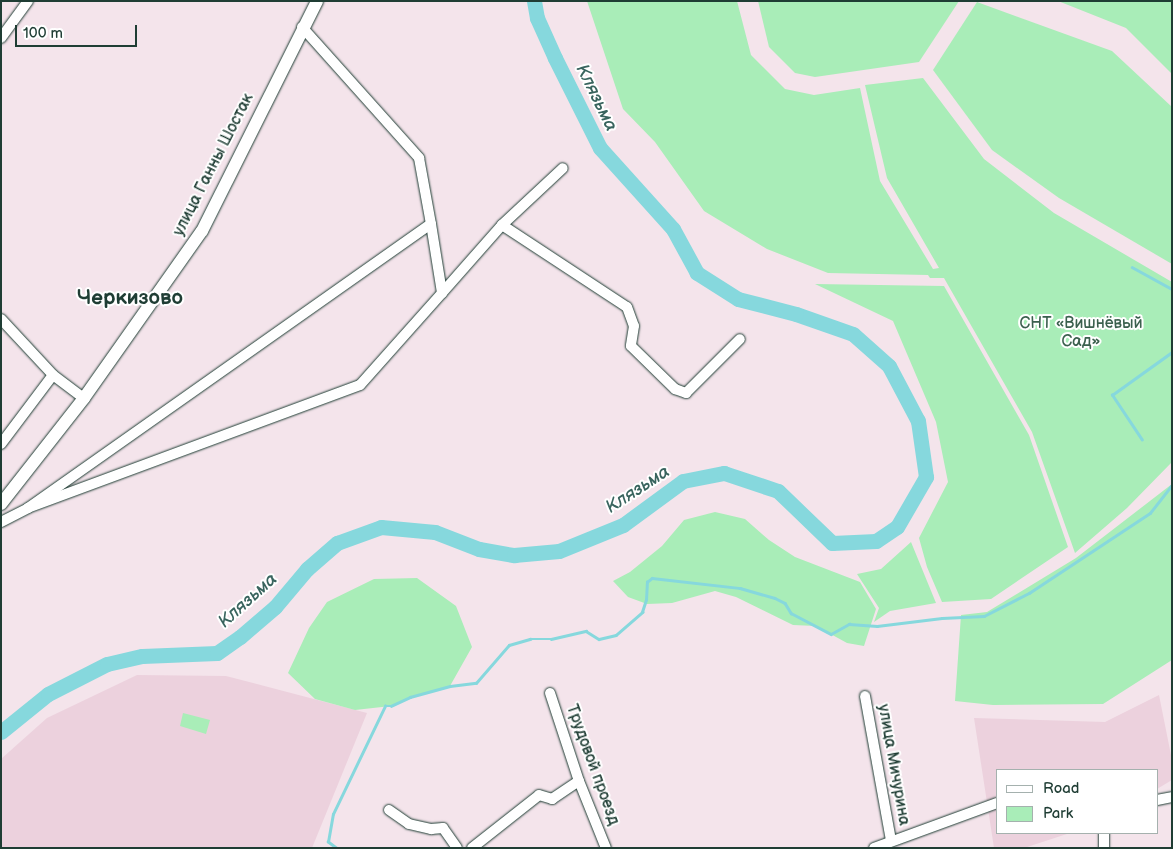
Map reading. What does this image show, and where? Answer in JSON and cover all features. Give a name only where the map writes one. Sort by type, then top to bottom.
[{"type":"main road","name":"улица Ганны Шостак","points":[[1,504],[84,398],[202,231],[316,1]]},
{"type":"street","points":[[1,38],[28,1]]},
{"type":"street","points":[[302,27],[420,158],[442,293]]},
{"type":"street","points":[[1,522],[28,508],[360,385],[502,225],[563,168]]},
{"type":"street","points":[[28,508],[431,224]]},
{"type":"street","points":[[502,225],[627,307],[634,326],[631,346],[675,389],[686,393],[740,339]]},
{"type":"street","points":[[1,319],[53,375],[84,398]]},
{"type":"street","points":[[1,444],[53,375]]},
{"type":"street","name":"Трудовой проезд","points":[[550,693],[579,781],[606,848]]},
{"type":"street","name":"улица Мичурина","points":[[865,696],[891,840]]},
{"type":"street","points":[[472,848],[539,795],[552,799],[579,781]]},
{"type":"street","points":[[1158,800],[1172,797]]},
{"type":"street","points":[[877,847],[891,840],[996,803]]},
{"type":"street","points":[[389,810],[409,824],[442,828],[458,848]]},
{"type":"street","points":[[1104,834],[1104,848]]},
{"type":"shaded area","points":[[137,675],[226,676],[367,713],[312,848],[1,848],[1,759],[47,718]]},
{"type":"shaded area","points":[[1159,695],[1172,760],[1172,780],[1158,788],[1158,769],[996,769],[996,834],[1067,834],[1024,848],[994,848],[974,718],[1105,722]]},
{"type":"green space","name":"СНТ «Вишнёвый Сад»","points":[[587,1],[737,1],[751,55],[785,89],[814,95],[860,88],[880,181],[933,269],[939,268],[887,178],[865,85],[923,78],[984,159],[1054,213],[1172,282],[1172,462],[1127,508],[1075,553],[1032,432],[944,278],[930,278],[928,275],[828,273],[767,249],[704,211],[655,142],[623,109]]},
{"type":"green space","points":[[758,1],[959,1],[919,62],[815,77],[795,73],[769,47]]},
{"type":"green space","points":[[1058,1],[1172,1],[1172,74],[1126,28]]},
{"type":"green space","points":[[977,2],[1112,51],[1172,107],[1172,264],[1059,198],[992,150],[933,70]]},
{"type":"green space","points":[[815,284],[944,286],[1029,435],[1068,547],[991,599],[942,602],[927,567],[919,538],[948,482],[936,422],[893,321]]},
{"type":"green space","points":[[1172,484],[1172,660],[1103,704],[993,705],[955,701],[961,615],[987,612],[1076,558]]},
{"type":"green space","points":[[715,512],[745,519],[769,540],[795,557],[860,582],[876,609],[864,646],[847,643],[816,626],[793,625],[736,597],[715,591],[672,603],[647,604],[628,597],[613,581],[630,572],[662,546],[684,520]]},
{"type":"green space","points":[[911,542],[936,603],[890,611],[874,622],[879,608],[857,574],[881,569]]},
{"type":"green space","points":[[417,578],[456,606],[472,647],[450,686],[410,697],[391,706],[355,710],[315,699],[288,673],[309,628],[327,602],[374,579]]},
{"type":"green space","points":[[183,713],[210,720],[206,734],[180,726]]},
{"type":"waterway","name":"Клязьма","points":[[1,732],[48,694],[107,664],[142,656],[217,653],[240,637],[275,607],[307,569],[337,543],[381,527],[435,532],[479,549],[514,555],[559,551],[623,525],[683,481],[724,473],[778,491],[832,543],[876,541],[897,527],[926,477],[918,421],[889,366],[853,334],[796,314],[738,299],[697,273],[673,229],[600,148],[537,18],[534,1]]},
{"type":"waterway","points":[[1132,267],[1172,289]]},
{"type":"waterway","points":[[1142,440],[1112,395],[1172,352]]},
{"type":"waterway","points":[[336,848],[328,842],[333,814],[385,706],[391,706],[410,697],[450,686],[476,683],[509,645],[530,639],[551,639],[586,631],[599,639],[616,635],[642,612],[646,600],[647,582],[652,578],[740,588],[775,598],[785,603],[791,613],[831,634],[849,624],[877,626],[942,618],[984,616],[1029,593],[1150,513],[1172,485]]},
{"type":"district","name":"Черкизово","points":[[130,298]]}]
